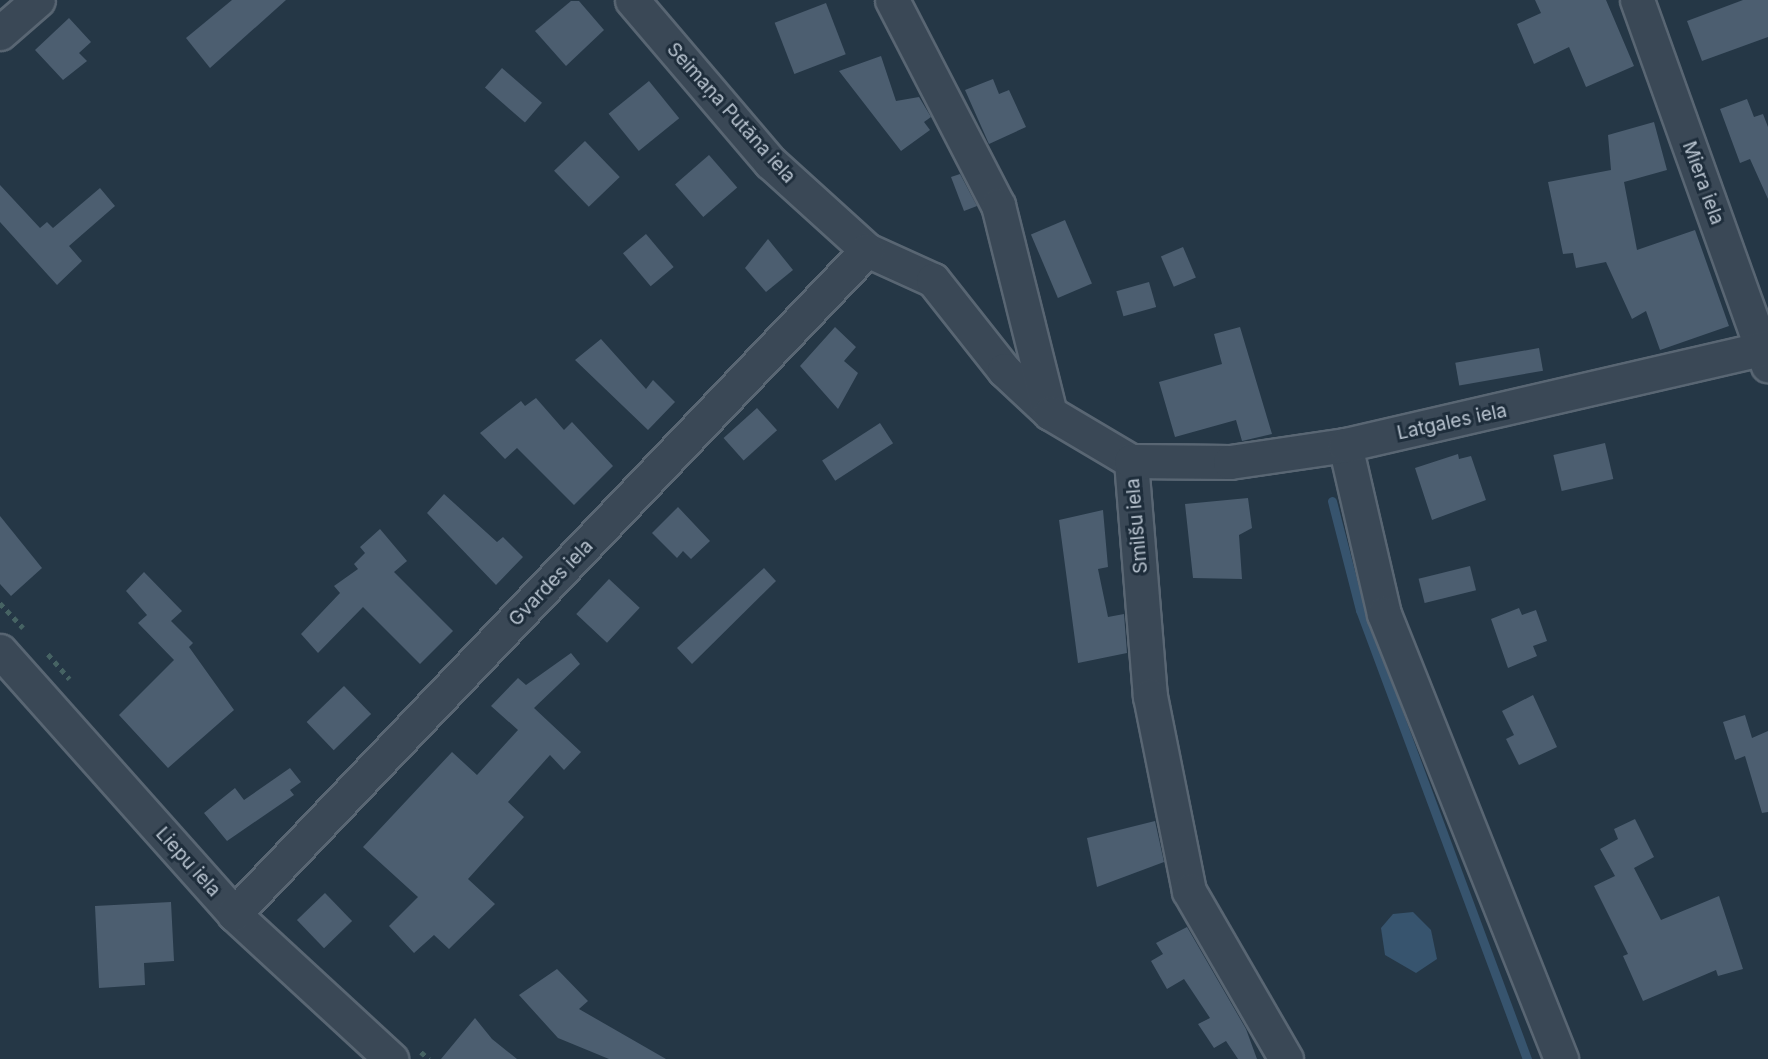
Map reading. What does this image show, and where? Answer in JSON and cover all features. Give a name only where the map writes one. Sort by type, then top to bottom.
[{"type":"street","points":[[0,33],[38,0]]},
{"type":"street","name":"Seimaņa Putāna iela","points":[[632,0],[770,162],[867,250],[933,280],[1004,369],[1050,413]]},
{"type":"street","points":[[892,0],[998,205],[1050,413]]},
{"type":"street","name":"Miera iela","points":[[1637,0],[1766,354]]},
{"type":"street","name":"Gvardes iela","points":[[234,914],[867,250]]},
{"type":"street","name":"Latgales iela","points":[[1131,461],[1230,462],[1345,445],[1766,354]]},
{"type":"street","name":"Smilšu iela","points":[[1050,413],[1131,461],[1150,696],[1189,891],[1286,1059]]},
{"type":"street","points":[[1345,445],[1384,614],[1561,1059]]},
{"type":"street","name":"Liepu iela","points":[[0,650],[234,914],[400,1051]]},
{"type":"path","points":[[0,603],[33,638]]},
{"type":"path","points":[[41,647],[76,685]]},
{"type":"path","points":[[400,1051],[429,1059]]},
{"type":"water","points":[[1413,912],[1431,930],[1437,959],[1416,973],[1385,955],[1381,928],[1393,914]]},
{"type":"building","points":[[232,0],[286,0],[210,68],[186,38]]},
{"type":"building","points":[[1535,0],[1606,0],[1634,66],[1586,87],[1569,47],[1534,64],[1517,24],[1541,13]]},
{"type":"building","points":[[1743,0],[1768,0],[1768,37],[1702,61],[1687,21]]},
{"type":"building","points":[[571,1],[579,1],[604,30],[566,66],[535,31]]},
{"type":"building","points":[[826,3],[846,54],[794,74],[775,23]]},
{"type":"building","points":[[69,18],[91,42],[79,53],[87,61],[63,80],[35,50]]},
{"type":"building","points":[[881,56],[896,101],[919,97],[931,117],[924,122],[930,130],[901,151],[839,71]]},
{"type":"building","points":[[502,68],[542,103],[525,122],[485,88]]},
{"type":"building","points":[[993,79],[999,94],[1009,90],[1026,127],[989,144],[965,90]]},
{"type":"building","points":[[649,81],[679,118],[639,151],[609,114]]},
{"type":"building","points":[[1747,99],[1754,117],[1763,114],[1768,127],[1768,199],[1750,159],[1740,163],[1720,109]]},
{"type":"building","points":[[1654,122],[1667,170],[1624,182],[1637,250],[1695,230],[1729,326],[1660,350],[1646,311],[1632,319],[1606,262],[1576,268],[1573,253],[1563,254],[1548,182],[1611,170],[1608,135]]},
{"type":"building","points":[[585,141],[620,177],[589,207],[554,171]]},
{"type":"building","points":[[709,155],[737,187],[703,217],[675,185]]},
{"type":"building","points":[[960,174],[977,206],[964,211],[951,177]]},
{"type":"building","points":[[0,185],[40,228],[47,222],[53,228],[100,188],[115,206],[69,246],[82,261],[57,285],[0,222]]},
{"type":"building","points":[[1065,220],[1092,284],[1058,298],[1031,234]]},
{"type":"building","points":[[646,234],[674,267],[651,286],[623,253]]},
{"type":"building","points":[[768,239],[793,270],[766,292],[745,268]]},
{"type":"building","points":[[1183,247],[1196,277],[1174,287],[1161,256]]},
{"type":"building","points":[[1149,282],[1156,307],[1123,316],[1116,291]]},
{"type":"building","points":[[835,327],[856,347],[844,361],[858,373],[838,409],[800,366]]},
{"type":"building","points":[[1240,327],[1272,434],[1242,441],[1236,420],[1175,437],[1159,382],[1222,364],[1214,334]]},
{"type":"building","points":[[601,339],[646,389],[653,380],[675,402],[648,430],[575,360]]},
{"type":"building","points":[[1539,348],[1543,371],[1459,385],[1455,363]]},
{"type":"building","points":[[536,398],[564,430],[572,422],[613,466],[574,505],[517,448],[505,459],[480,433],[521,401],[525,406]]},
{"type":"building","points":[[757,408],[777,430],[744,460],[724,438]]},
{"type":"building","points":[[880,423],[893,443],[835,481],[822,461]]},
{"type":"building","points":[[1605,443],[1613,479],[1562,491],[1553,455]]},
{"type":"building","points":[[1458,454],[1459,459],[1471,456],[1486,500],[1432,520],[1415,468]]},
{"type":"building","points":[[444,494],[497,542],[503,537],[523,557],[496,585],[427,513]]},
{"type":"building","points":[[1248,498],[1252,528],[1239,535],[1242,579],[1193,578],[1185,504]]},
{"type":"building","points":[[678,507],[710,541],[691,559],[683,551],[677,558],[652,533]]},
{"type":"building","points":[[1103,510],[1108,567],[1098,569],[1108,617],[1124,614],[1127,653],[1078,663],[1059,520]]},
{"type":"building","points":[[0,516],[42,568],[11,596],[0,584]]},
{"type":"building","points":[[380,529],[407,561],[394,572],[453,631],[420,664],[363,607],[318,653],[301,634],[340,593],[334,586],[358,569],[354,564],[365,553],[360,547]]},
{"type":"building","points":[[1470,566],[1476,590],[1425,603],[1419,579]]},
{"type":"building","points":[[764,568],[776,581],[692,664],[677,648]]},
{"type":"building","points":[[144,572],[182,611],[171,621],[193,643],[189,647],[234,710],[168,768],[119,715],[174,660],[138,623],[147,615],[126,591]]},
{"type":"building","points":[[609,579],[640,608],[607,643],[576,614]]},
{"type":"building","points":[[1519,608],[1522,615],[1536,610],[1547,641],[1533,646],[1537,656],[1508,668],[1491,619]]},
{"type":"building","points":[[571,653],[580,664],[534,708],[581,752],[564,770],[550,755],[508,802],[524,817],[468,879],[495,904],[449,949],[434,935],[414,953],[389,926],[418,897],[363,847],[452,752],[477,775],[518,730],[491,706],[518,678],[526,685]]},
{"type":"building","points":[[344,686],[371,714],[334,750],[307,722]]},
{"type":"building","points":[[1533,695],[1557,747],[1519,765],[1506,739],[1514,735],[1502,711]]},
{"type":"building","points":[[1745,715],[1752,738],[1768,731],[1768,812],[1762,813],[1745,756],[1735,760],[1723,722]]},
{"type":"building","points":[[290,768],[301,782],[290,790],[294,795],[227,841],[204,813],[235,788],[244,800]]},
{"type":"building","points":[[1635,819],[1654,857],[1634,868],[1661,920],[1719,896],[1743,969],[1718,976],[1716,970],[1643,1001],[1623,956],[1628,954],[1594,886],[1615,876],[1600,849],[1618,839],[1614,829]]},
{"type":"building","points":[[1155,821],[1164,862],[1097,887],[1087,838]]},
{"type":"building","points":[[325,893],[352,921],[324,948],[297,920]]},
{"type":"building","points":[[171,902],[174,961],[144,963],[145,985],[99,988],[95,906]]},
{"type":"building","points":[[1187,927],[1246,1029],[1257,1059],[1238,1059],[1226,1041],[1214,1048],[1198,1024],[1210,1018],[1184,979],[1167,989],[1151,961],[1163,954],[1156,943]]},
{"type":"building","points":[[557,969],[588,1001],[579,1009],[666,1059],[609,1059],[558,1038],[519,995]]},
{"type":"building","points":[[475,1018],[492,1039],[517,1059],[441,1059]]},
{"type":"waterway","points":[[1332,501],[1360,610],[1527,1059]]}]
